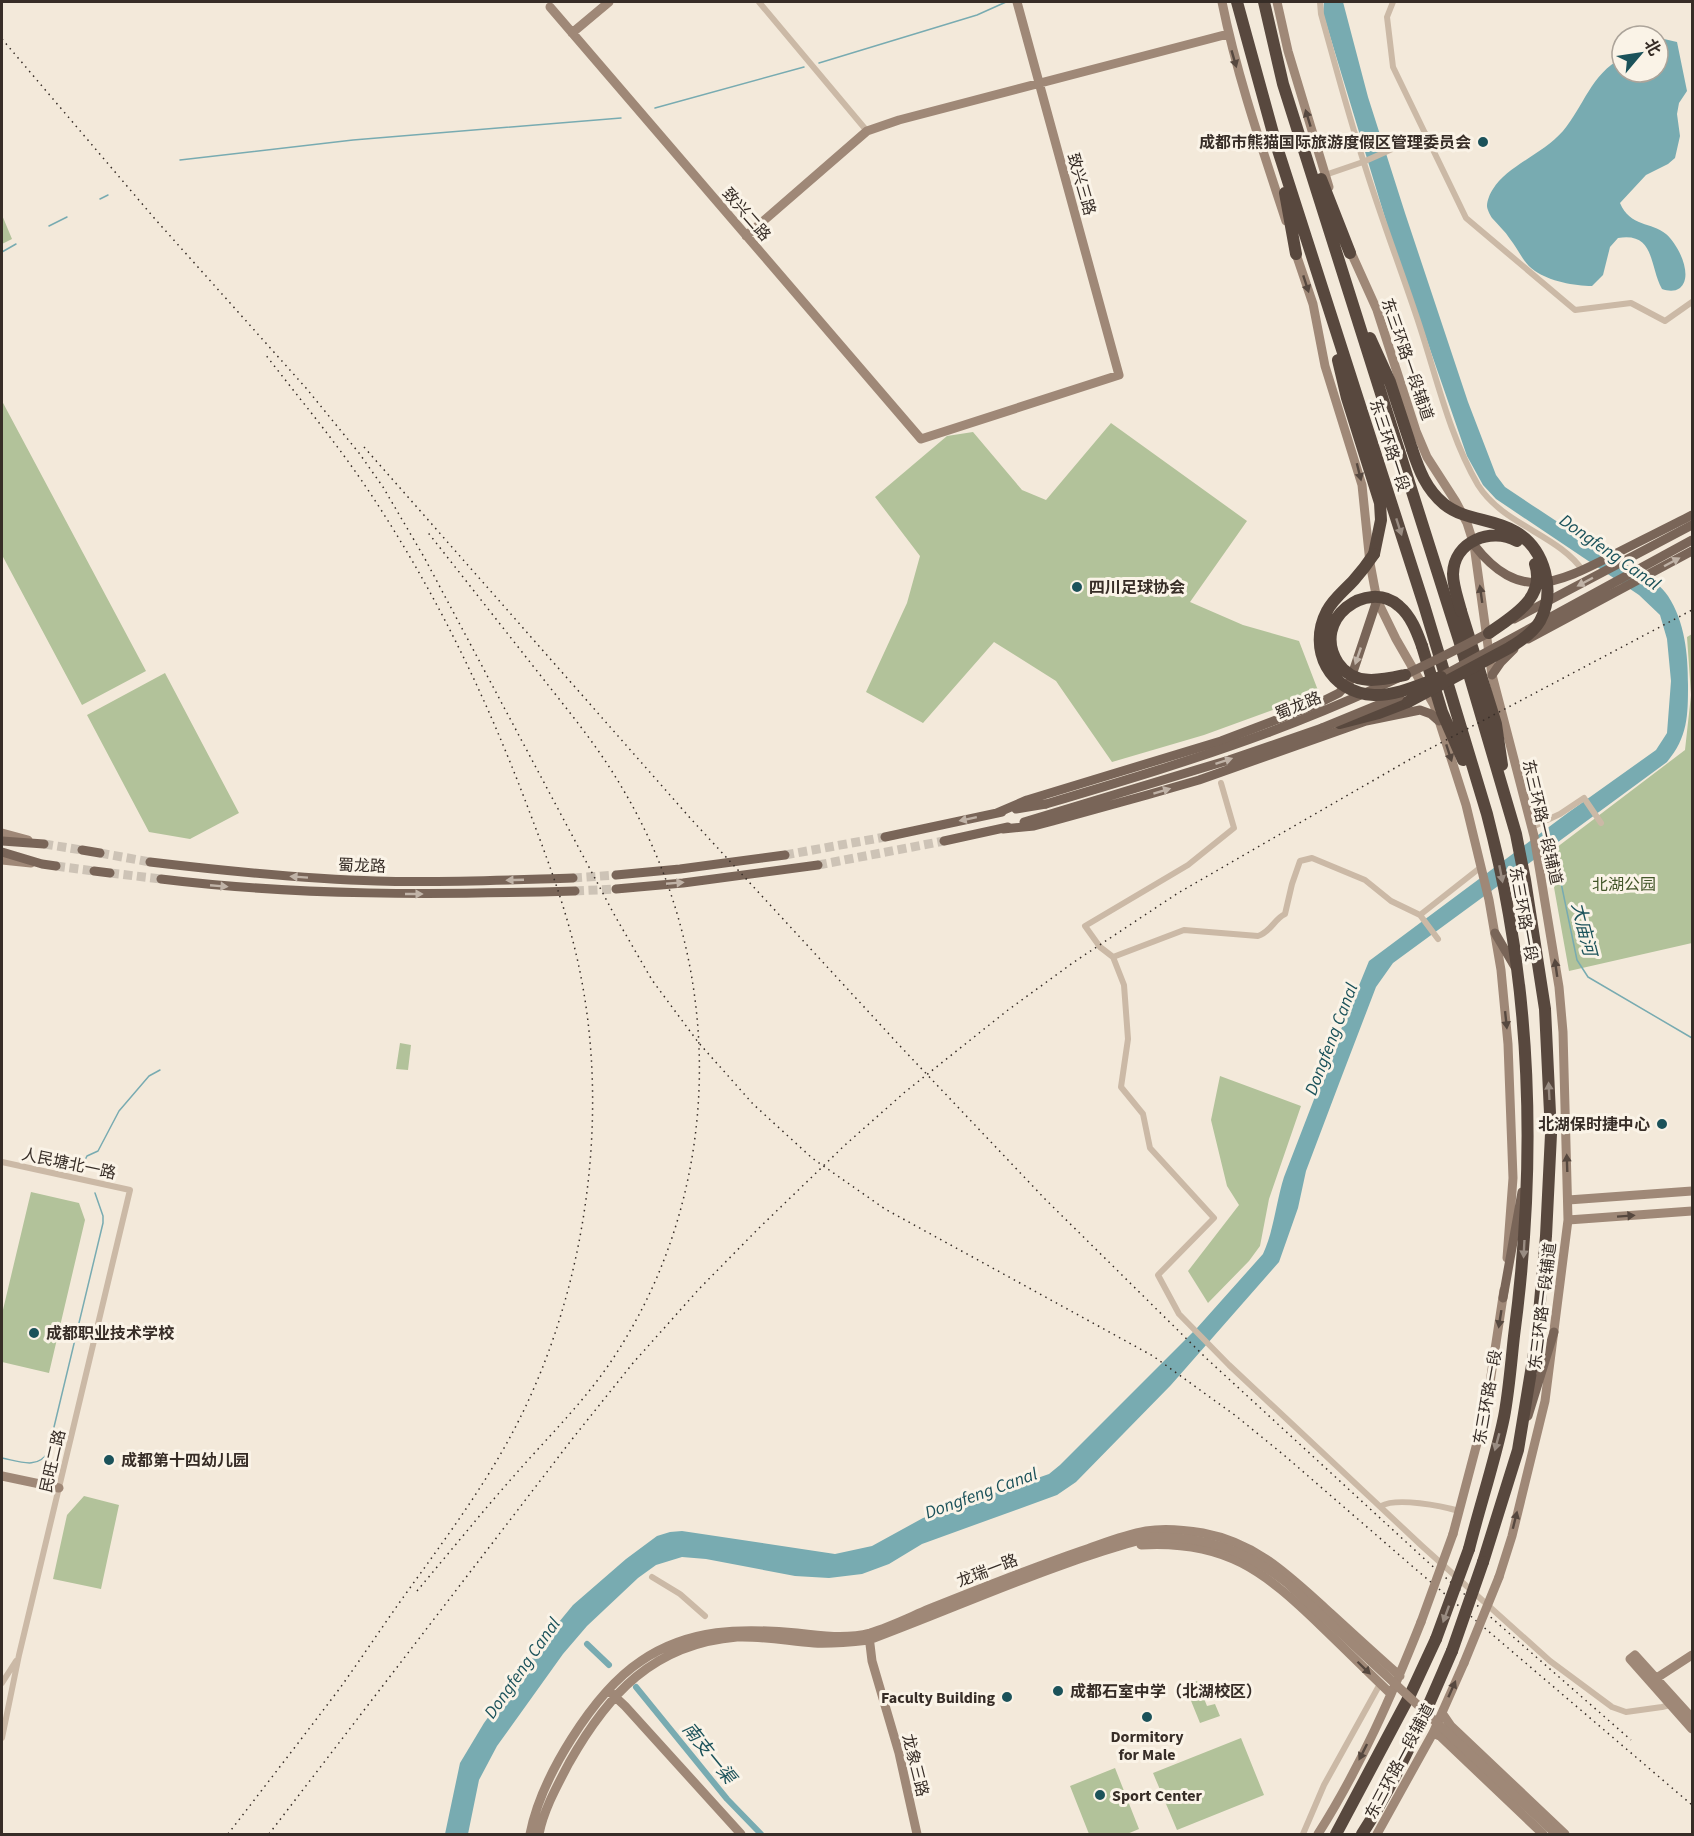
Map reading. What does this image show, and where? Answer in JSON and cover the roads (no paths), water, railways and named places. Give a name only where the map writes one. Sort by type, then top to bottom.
[{"type":"highway","name":"东三环路一段","points":[[1264,2],[1283,84],[1459,640],[1509,808],[1526,880],[1545,1009],[1551,1134],[1546,1236],[1537,1335],[1518,1450],[1452,1651],[1413,1740],[1377,1812],[1362,1834]]},
{"type":"highway","name":"东三环路一段","points":[[1238,6],[1276,144],[1424,604],[1487,814],[1497,850],[1506,898],[1518,972],[1525,1039],[1528,1151],[1523,1273],[1504,1417],[1469,1549],[1436,1639],[1410,1695],[1336,1834]]},
{"type":"highway","points":[[1283,84],[1350,253]]},
{"type":"highway","points":[[1276,144],[1296,254]]},
{"type":"highway","points":[[1322,728],[1380,713],[1408,702],[1509,648],[1533,631],[1542,613],[1547,592],[1546,576],[1534,547],[1514,530],[1470,517],[1444,504],[1424,482],[1390,382],[1345,279]]},
{"type":"highway","points":[[1323,289],[1347,398],[1380,503],[1381,520],[1374,554],[1327,609],[1321,624],[1319,641],[1322,657],[1328,671],[1340,683],[1373,695],[1389,694],[1441,677]]},
{"type":"highway","points":[[1489,633],[1518,613],[1529,602],[1536,590],[1538,577],[1536,567],[1525,548],[1516,540],[1504,535],[1491,534],[1469,544],[1456,560],[1453,572],[1461,611],[1496,723],[1509,808]]},
{"type":"highway","points":[[1405,675],[1379,681],[1364,680],[1352,676],[1341,668],[1330,644],[1330,632],[1341,613],[1366,598],[1381,597],[1400,606],[1410,620],[1422,646],[1442,712],[1487,814]]},
{"type":"main road","points":[[1474,545],[1498,571],[1511,578],[1543,583],[1584,570],[1692,515]]},
{"type":"main road","name":"蜀龙路","points":[[885,837],[1046,804],[1140,776],[1266,734],[1405,675],[1692,525]]},
{"type":"main road","name":"蜀龙路","points":[[944,841],[1003,829],[1206,767],[1322,728],[1441,677],[1692,540]]},
{"type":"main road","points":[[1492,675],[1512,650],[1529,638],[1692,551]]},
{"type":"main road","points":[[997,813],[1027,800],[1111,776],[1231,737],[1315,705],[1339,693],[1350,681],[1377,600]]},
{"type":"main road","points":[[1003,829],[1034,826],[1199,780],[1366,722],[1420,710],[1431,714],[1439,721]]},
{"type":"main road","points":[[2,841],[44,844]]},
{"type":"main road","points":[[82,850],[100,853]]},
{"type":"main road","points":[[2,852],[56,866]]},
{"type":"main road","points":[[616,875],[785,855]]},
{"type":"main road","name":"蜀龙路","points":[[150,862],[300,878],[378,881],[573,878]]},
{"type":"main road","points":[[616,889],[683,883],[818,865]]},
{"type":"main road","points":[[94,871],[110,873]]},
{"type":"main road","name":"蜀龙路","points":[[161,879],[244,888],[365,893],[471,894],[575,891]]},
{"type":"main road","points":[[1495,933],[1518,972]]},
{"type":"main road","points":[[1503,1298],[1528,1151]]},
{"type":"main road","points":[[1518,1450],[1554,1332]]},
{"type":"street","points":[[572,33],[609,2]]},
{"type":"street","points":[[759,2],[867,131]]},
{"type":"street","name":"致兴三路","points":[[921,439],[1119,375],[1017,2]]},
{"type":"street","points":[[1222,2],[1243,88],[1313,304],[1325,366],[1360,475],[1377,600],[1396,639],[1434,705],[1466,805],[1495,933],[1508,1044],[1513,1178],[1503,1298],[1486,1409],[1453,1534],[1400,1676],[1335,1808],[1318,1834]]},
{"type":"street","name":"东三环路一段辅道","points":[[1276,2],[1288,51],[1350,253],[1377,310],[1423,448],[1456,502],[1467,523],[1474,545],[1492,675],[1533,831],[1540,867],[1563,1032],[1568,1220],[1545,1401],[1512,1536],[1499,1576],[1464,1664],[1433,1733],[1377,1834]]},
{"type":"street","points":[[1320,2],[1320,14],[1363,162],[1467,464],[1480,487],[1491,500],[1509,516],[1567,554],[1584,570]]},
{"type":"street","points":[[1393,2],[1387,17],[1393,67],[1466,218],[1575,310],[1632,303],[1665,321],[1692,302]]},
{"type":"street","name":"致兴二路","points":[[550,8],[921,439]]},
{"type":"street","points":[[746,236],[867,131],[899,120],[1228,34]]},
{"type":"street","points":[[1325,175],[1363,162],[1426,134]]},
{"type":"street","points":[[1221,783],[1233,828],[1188,865],[1085,926],[1100,947],[1113,957],[1124,985],[1128,1032],[1121,1087],[1143,1114],[1150,1148],[1214,1218],[1158,1275],[1179,1314],[1187,1323],[1278,1412],[1550,1661],[1612,1707],[1626,1712],[1670,1704]]},
{"type":"street","points":[[1533,831],[1584,798],[1601,823]]},
{"type":"street","points":[[2,833],[33,842]]},
{"type":"street","points":[[1113,957],[1184,930],[1258,936],[1266,933],[1277,920],[1286,914],[1297,868],[1300,861],[1305,859],[1319,861],[1365,880],[1391,901],[1420,915],[1438,939]]},
{"type":"street","points":[[2,860],[42,864]]},
{"type":"street","points":[[1420,915],[1482,870]]},
{"type":"street","name":"人民塘北一路","points":[[2,1162],[130,1190]]},
{"type":"street","name":"民旺二路","points":[[2,1738],[19,1654],[130,1190]]},
{"type":"street","points":[[1568,1200],[1692,1191]]},
{"type":"street","points":[[1568,1220],[1692,1211]]},
{"type":"street","points":[[2,1476],[59,1488]]},
{"type":"street","points":[[1382,1506],[1395,1502],[1447,1507],[1459,1511]]},
{"type":"street","points":[[1117,1542],[1148,1531],[1173,1530],[1214,1536],[1239,1544],[1267,1558],[1288,1575],[1400,1676]]},
{"type":"street","points":[[1117,1542],[1152,1537],[1172,1537],[1213,1543],[1238,1551],[1266,1566],[1556,1834]]},
{"type":"street","points":[[1117,1542],[1176,1545],[1210,1550],[1242,1562],[1279,1586],[1391,1694]]},
{"type":"street","name":"龙瑞一路","points":[[611,1693],[644,1669],[692,1644],[738,1637],[846,1643],[869,1637],[1056,1560],[1117,1542]]},
{"type":"street","points":[[652,1577],[680,1594],[705,1616]]},
{"type":"street","name":"龙象三路","points":[[869,1637],[872,1661],[899,1753],[917,1834]]},
{"type":"street","points":[[2,1683],[19,1654]]},
{"type":"street","points":[[1653,1680],[1692,1655]]},
{"type":"street","points":[[1653,1680],[1692,1729]]},
{"type":"street","points":[[1653,1680],[1692,1718]]},
{"type":"street","points":[[1303,1834],[1324,1785],[1380,1684]]},
{"type":"street","points":[[530,1834],[544,1790],[561,1759],[590,1712],[611,1693]]},
{"type":"street","points":[[539,1834],[552,1795],[611,1693]]},
{"type":"street","points":[[611,1693],[741,1834]]},
{"type":"street","points":[[1442,1713],[1451,1726],[1565,1834]]},
{"type":"street","points":[[1433,1733],[1440,1736],[1543,1834]]},
{"type":"water","points":[[1324,2],[1343,2],[1368,97],[1405,213],[1468,402],[1496,475],[1505,487],[1656,583],[1663,589],[1674,606],[1682,627],[1688,673],[1687,716],[1679,744],[1667,762],[1393,963],[1376,987],[1340,1081],[1306,1171],[1298,1208],[1279,1262],[1171,1385],[1076,1482],[1057,1495],[922,1544],[889,1564],[862,1574],[829,1578],[795,1576],[706,1559],[682,1557],[656,1565],[638,1578],[587,1626],[563,1654],[497,1746],[479,1780],[468,1834],[445,1834],[460,1763],[484,1723],[545,1639],[573,1605],[626,1559],[657,1536],[682,1531],[835,1554],[872,1546],[923,1518],[1049,1474],[1060,1465],[1197,1328],[1263,1254],[1284,1177],[1369,961],[1656,750],[1667,733],[1671,681],[1667,639],[1660,615],[1639,595],[1496,499],[1483,485],[1467,456],[1389,231],[1323,13]]},
{"type":"water","points":[[1670,40],[1677,42],[1687,91],[1679,103],[1677,114],[1680,136],[1675,158],[1646,175],[1620,203],[1629,216],[1660,230],[1675,245],[1685,268],[1684,283],[1676,290],[1662,289],[1645,245],[1630,237],[1618,238],[1610,247],[1603,275],[1592,286],[1547,278],[1527,264],[1488,210],[1488,199],[1499,181],[1546,147],[1563,131],[1610,66],[1610,84],[1670,84]]},
{"type":"waterway","points":[[819,63],[977,15],[1006,2]]},
{"type":"waterway","points":[[655,108],[804,67]]},
{"type":"waterway","points":[[180,160],[353,140],[621,118]]},
{"type":"waterway","points":[[100,199],[108,195]]},
{"type":"waterway","points":[[49,226],[67,217]]},
{"type":"waterway","points":[[2,252],[16,244]]},
{"type":"waterway","name":"大庙河","points":[[1553,844],[1577,960],[1588,977],[1692,1038]]},
{"type":"waterway","points":[[87,1169],[85,1160],[87,1156],[98,1151],[119,1111],[149,1076],[160,1070]]},
{"type":"waterway","points":[[2,1458],[33,1463],[44,1458],[48,1452],[103,1223],[103,1216],[95,1193]]},
{"type":"waterway","name":"南支一渠","points":[[587,1644],[609,1665]]},
{"type":"waterway","name":"南支一渠","points":[[636,1687],[727,1799],[761,1834]]},
{"type":"tunnel","points":[[785,855],[885,837]]},
{"type":"tunnel","points":[[818,865],[944,841]]},
{"type":"tunnel","points":[[44,844],[82,850]]},
{"type":"tunnel","points":[[100,853],[150,862]]},
{"type":"tunnel","points":[[56,866],[94,871]]},
{"type":"tunnel","points":[[110,873],[161,879]]},
{"type":"tunnel","points":[[573,878],[616,875]]},
{"type":"tunnel","points":[[575,891],[616,889]]},
{"type":"railway","points":[[2,39],[155,219],[306,388],[359,453],[383,487],[424,557],[615,916],[652,980],[698,1042],[753,1104],[812,1158],[885,1209],[1153,1356],[1236,1416],[1692,1805]]},
{"type":"railway","points":[[228,1834],[340,1688],[468,1506],[509,1439],[544,1365],[562,1310],[577,1254],[592,1138],[592,1080],[588,1023],[579,967],[555,883],[492,718],[434,600],[390,524],[354,470],[265,354]]},
{"type":"railway","points":[[364,447],[691,819],[900,1046],[1045,1199],[1206,1358],[1430,1564],[1631,1740]]},
{"type":"railway","points":[[417,1591],[593,1386],[612,1360],[650,1293],[677,1222],[693,1149],[699,1074],[695,1000],[680,926],[656,854],[621,786],[592,741],[426,530]]},
{"type":"railway","points":[[269,1834],[633,1363],[699,1289],[759,1228],[845,1145],[905,1092],[1008,1010],[1074,962],[1178,893],[1414,757],[1692,610]]},
{"type":"place","name":"成都市熊猫国际旅游度假区管理委员会","points":[[1483,142]]},
{"type":"place","name":"四川足球协会","points":[[1077,587]]},
{"type":"place","name":"北湖保时捷中心","points":[[1662,1124]]},
{"type":"place","name":"成都职业技术学校","points":[[34,1333]]},
{"type":"place","name":"成都第十四幼儿园","points":[[109,1460]]},
{"type":"place","name":"成都石室中学（北湖校区）","points":[[1058,1691]]},
{"type":"place","name":"Faculty Building","points":[[1007,1697]]},
{"type":"place","name":"Dormitory for Male","points":[[1147,1717]]},
{"type":"place","name":"Sport Center","points":[[1100,1795]]},
{"type":"water label","name":"Dongfeng Canal","points":[[1610,552]]},
{"type":"water label","name":"Dongfeng Canal","points":[[1331,1039]]},
{"type":"water label","name":"Dongfeng Canal","points":[[981,1493]]},
{"type":"water label","name":"Dongfeng Canal","points":[[522,1668]]},
{"type":"park label","name":"北湖公园","points":[[1624,884]]}]
